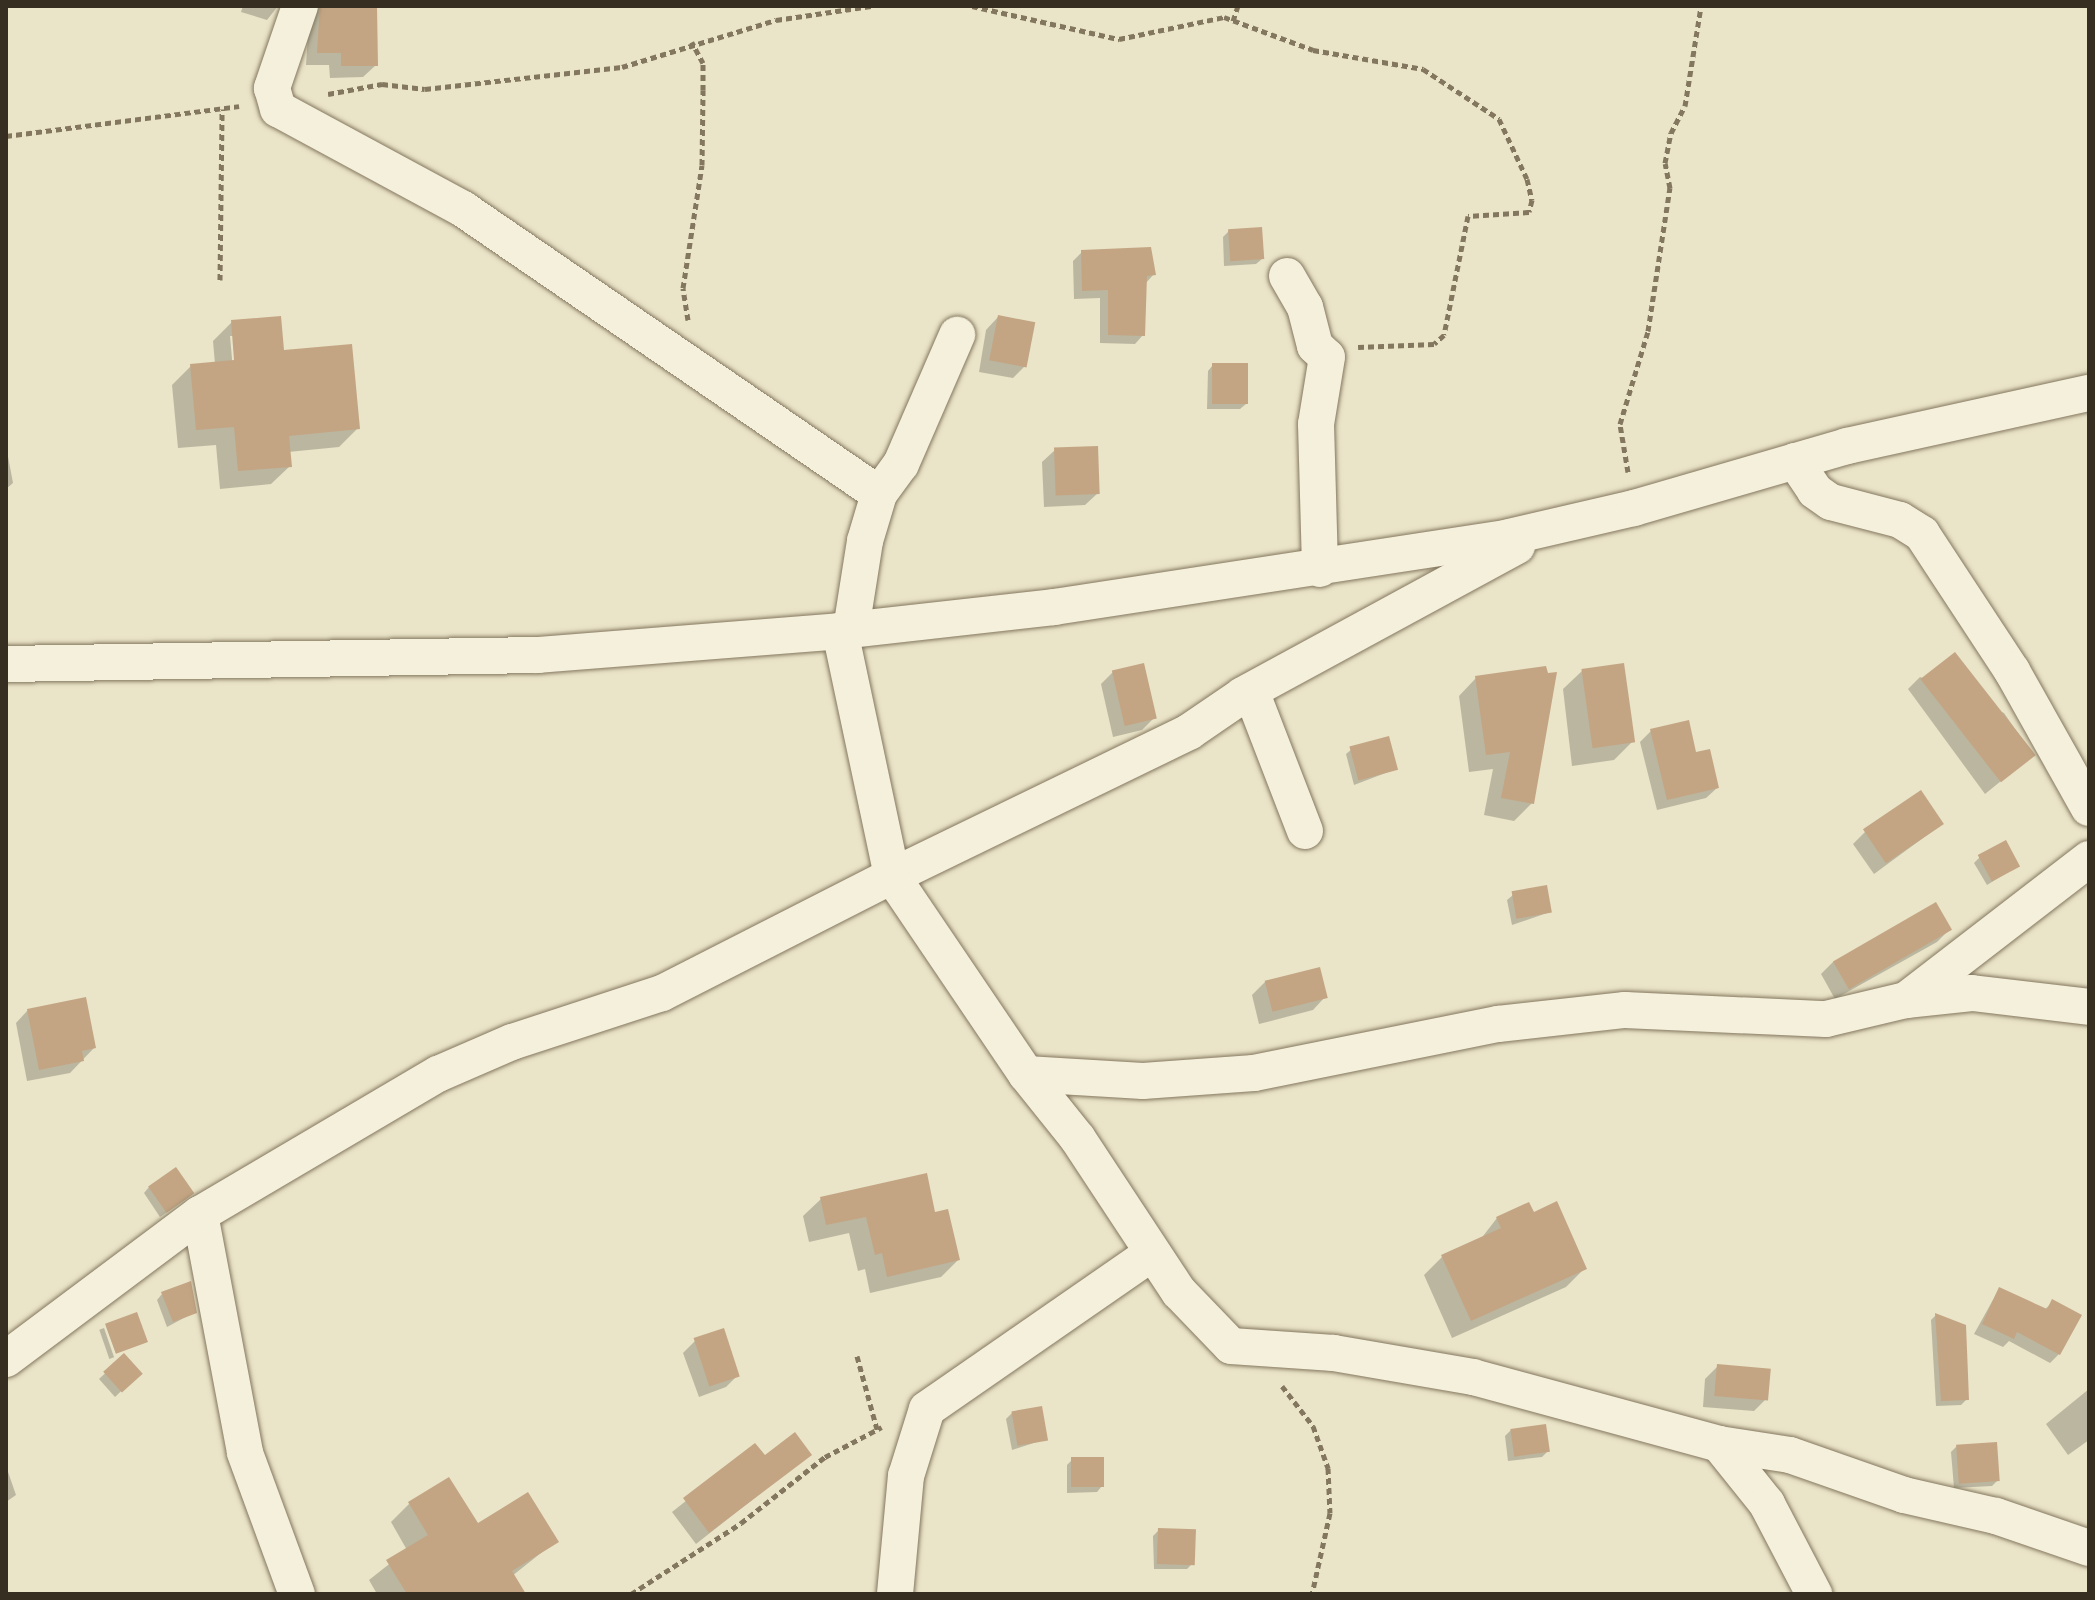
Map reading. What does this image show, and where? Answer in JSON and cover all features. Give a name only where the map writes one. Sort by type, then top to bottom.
[{"type":"street","points":[[300,6],[272,88],[278,109],[463,209],[879,494]]},
{"type":"street","points":[[1287,276],[1305,307],[1315,346],[1327,357],[1316,424],[1320,569]]},
{"type":"street","points":[[957,335],[911,444],[879,494],[865,541],[846,630],[892,876],[1026,1074],[1078,1139],[1179,1292],[1231,1346],[1334,1353],[1473,1377],[1719,1444],[1790,1455],[1904,1495],[1996,1516],[2089,1548]]},
{"type":"street","points":[[6,664],[538,655],[846,630],[1320,569],[1550,529],[1795,461],[2089,393]]},
{"type":"street","points":[[1795,461],[1815,491],[1831,502],[1900,520],[1922,534],[2012,671],[2089,808]]},
{"type":"street","points":[[6,1359],[200,1214],[438,1074],[512,1042],[662,993],[892,876],[1189,732],[1251,691],[1550,529]]},
{"type":"street","points":[[1251,691],[1305,831]]},
{"type":"street","points":[[1906,1000],[2089,859]]},
{"type":"street","points":[[1026,1074],[1143,1081],[1254,1073],[1554,1017],[1679,1009],[1826,1019],[1906,1000],[1972,993],[2089,1007]]},
{"type":"street","points":[[200,1214],[245,1453],[297,1594]]},
{"type":"street","points":[[895,1594],[906,1476],[927,1409],[1152,1253]]},
{"type":"street","points":[[6,1338],[49,1326]]},
{"type":"street","points":[[1719,1444],[1767,1504],[1814,1594]]},
{"type":"path","points":[[6,136],[222,109],[382,84],[425,89],[622,67],[692,42],[776,20],[871,6]]},
{"type":"path","points":[[972,6],[1119,39],[1195,19],[1233,21],[1313,50],[1423,69],[1499,119],[1530,190],[1529,212],[1468,216],[1444,335],[1434,344],[1376,344],[1327,357]]},
{"type":"path","points":[[1233,21],[1238,6]]},
{"type":"path","points":[[1634,508],[1620,424],[1648,331],[1670,188],[1665,163],[1671,133],[1685,106],[1701,6]]},
{"type":"path","points":[[692,42],[703,63],[702,165],[683,288],[692,367]]},
{"type":"path","points":[[220,280],[222,109]]},
{"type":"path","points":[[857,1356],[877,1429]]},
{"type":"path","points":[[1280,1382],[1313,1426],[1328,1468],[1330,1513],[1312,1594]]},
{"type":"path","points":[[631,1594],[741,1523],[825,1457],[877,1429],[927,1409]]},
{"type":"building","points":[[320,6],[377,6],[378,66],[341,66],[341,53],[317,53]]},
{"type":"building","points":[[1262,227],[1264,259],[1230,261],[1228,229]]},
{"type":"building","points":[[1151,247],[1156,275],[1147,276],[1145,336],[1108,335],[1108,290],[1082,291],[1081,250]]},
{"type":"building","points":[[998,315],[1035,322],[1027,367],[989,360]]},
{"type":"building","points":[[281,316],[284,350],[352,344],[360,429],[289,436],[292,467],[238,471],[234,427],[196,430],[190,364],[234,360],[231,320]]},
{"type":"building","points":[[1212,363],[1248,363],[1248,404],[1212,404]]},
{"type":"building","points":[[1098,446],[1100,494],[1056,496],[1054,448]]},
{"type":"building","points":[[1955,652],[2036,755],[2001,782],[1920,679]]},
{"type":"building","points":[[1144,663],[1157,719],[1125,726],[1112,670]]},
{"type":"building","points":[[1624,663],[1635,742],[1593,748],[1581,669]]},
{"type":"building","points":[[1546,666],[1548,673],[1557,672],[1534,804],[1501,798],[1510,752],[1486,755],[1475,676]]},
{"type":"building","points":[[1689,720],[1696,752],[1710,749],[1719,788],[1667,800],[1650,729]]},
{"type":"building","points":[[1389,736],[1398,770],[1358,780],[1349,747]]},
{"type":"building","points":[[1921,790],[1944,824],[1886,863],[1863,829]]},
{"type":"building","points":[[2006,840],[2020,866],[1992,882],[1978,855]]},
{"type":"building","points":[[1547,885],[1552,913],[1516,919],[1512,891]]},
{"type":"building","points":[[1936,902],[1952,930],[1849,989],[1833,962]]},
{"type":"building","points":[[1320,967],[1328,998],[1272,1012],[1265,981]]},
{"type":"building","points":[[86,997],[96,1048],[82,1051],[84,1061],[39,1070],[27,1009]]},
{"type":"building","points":[[176,1167],[194,1193],[167,1213],[148,1187]]},
{"type":"building","points":[[927,1173],[935,1212],[948,1209],[960,1260],[887,1277],[882,1253],[875,1255],[866,1217],[826,1225],[820,1197]]},
{"type":"building","points":[[1557,1201],[1587,1269],[1471,1321],[1441,1255],[1501,1228],[1496,1217],[1529,1202],[1534,1212]]},
{"type":"building","points":[[191,1281],[197,1313],[173,1322],[161,1292]]},
{"type":"building","points":[[1999,1287],[2047,1309],[2052,1299],[2082,1315],[2060,1355],[2017,1332],[2014,1339],[1982,1324]]},
{"type":"building","points":[[137,1312],[148,1342],[116,1354],[105,1324]]},
{"type":"building","points":[[1935,1313],[1966,1325],[1969,1400],[1941,1401]]},
{"type":"building","points":[[724,1328],[740,1377],[709,1386],[694,1338]]},
{"type":"building","points":[[124,1353],[143,1374],[122,1393],[103,1372]]},
{"type":"building","points":[[1717,1364],[1771,1369],[1768,1401],[1714,1396]]},
{"type":"building","points":[[1042,1406],[1048,1440],[1018,1446],[1011,1411]]},
{"type":"building","points":[[1546,1424],[1550,1452],[1514,1457],[1510,1429]]},
{"type":"building","points":[[795,1432],[812,1455],[709,1533],[683,1498],[755,1443],[765,1455]]},
{"type":"building","points":[[1997,1442],[2000,1481],[1959,1484],[1956,1445]]},
{"type":"building","points":[[1071,1457],[1104,1457],[1104,1487],[1071,1487]]},
{"type":"building","points":[[449,1477],[478,1523],[528,1492],[559,1542],[512,1571],[526,1594],[407,1594],[386,1560],[428,1535],[408,1502]]},
{"type":"building","points":[[1158,1528],[1196,1529],[1195,1565],[1157,1564]]}]
